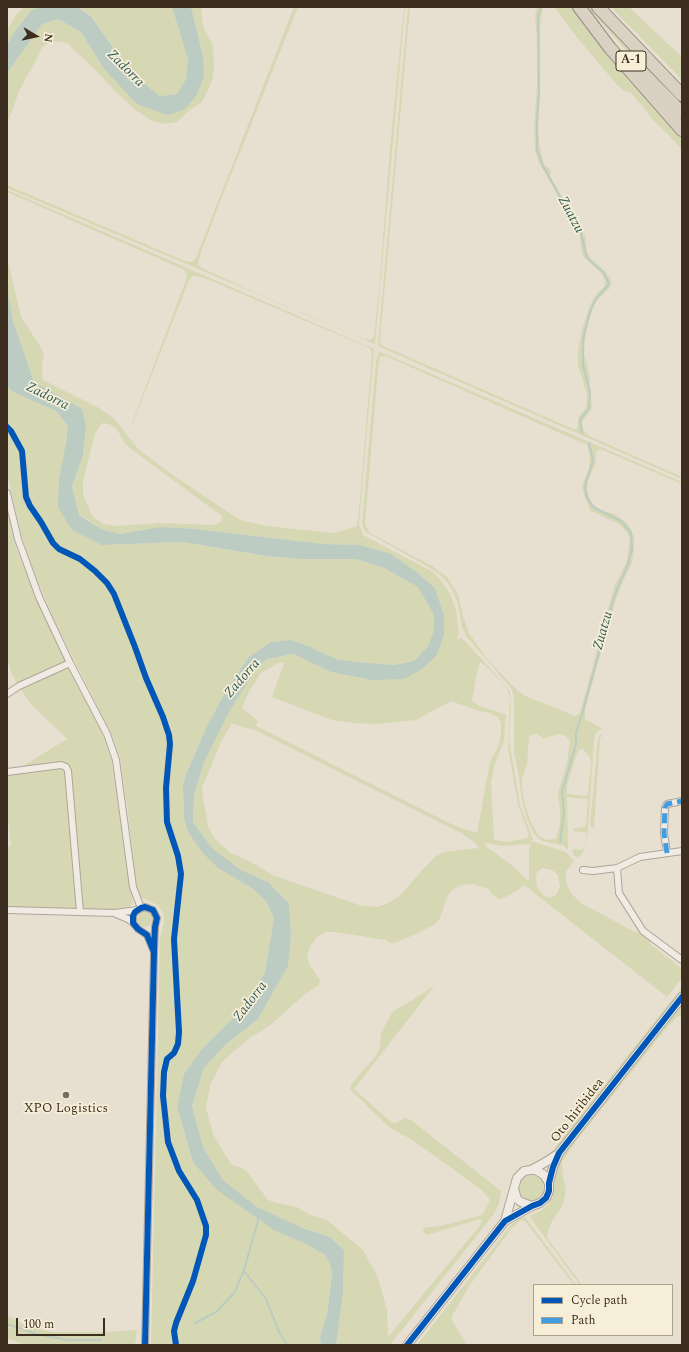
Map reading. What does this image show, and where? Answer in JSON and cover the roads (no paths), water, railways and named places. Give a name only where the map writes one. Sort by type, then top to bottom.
[{"type":"highway","name":"A-1","points":[[580,7],[682,113]]},
{"type":"highway","points":[[580,7],[610,48],[682,130]]},
{"type":"highway","name":"A-1","points":[[598,7],[682,95]]},
{"type":"highway","points":[[614,25],[682,85]]},
{"type":"street","points":[[7,493],[18,539],[39,597],[107,734],[116,760],[133,887],[139,909]]},
{"type":"street","points":[[7,694],[19,686],[70,662]]},
{"type":"street","points":[[7,772],[61,764],[66,767],[68,771],[80,912]]},
{"type":"street","points":[[667,852],[664,833],[665,808],[667,804],[682,801]]},
{"type":"street","points":[[582,870],[593,872],[617,868],[640,857],[682,851]]},
{"type":"street","points":[[617,868],[620,893],[643,930],[682,960]]},
{"type":"street","points":[[7,910],[114,913],[145,907],[153,910],[157,918],[155,927],[154,952],[145,1345]]},
{"type":"street","points":[[133,923],[133,916],[139,909]]},
{"type":"street","points":[[114,913],[128,919],[146,935],[154,952]]},
{"type":"street","points":[[141,931],[148,931],[155,927]]},
{"type":"street","name":"Oto hiribidea","points":[[407,1345],[505,1221],[532,1206],[540,1204],[546,1198],[549,1191],[549,1183],[553,1167],[559,1153],[682,997]]},
{"type":"street","name":"Oto hiribidea","points":[[505,1221],[514,1183],[520,1174],[532,1170],[559,1153]]},
{"type":"street","points":[[532,1170],[536,1170],[544,1175],[549,1183]]},
{"type":"street","points":[[514,1188],[517,1199],[532,1206]]},
{"type":"water","name":"Zadorra","points":[[38,7],[77,7],[91,16],[133,75],[160,96],[177,94],[186,79],[188,59],[172,7],[191,7],[203,56],[204,77],[196,96],[185,109],[168,115],[137,104],[104,69],[81,32],[58,19],[42,24],[7,73],[7,45],[15,31],[31,11]]},
{"type":"water","name":"Zadorra","points":[[7,286],[13,321],[34,382],[82,409],[86,426],[83,456],[72,486],[79,515],[103,530],[121,534],[160,527],[195,529],[323,544],[360,545],[391,554],[418,573],[435,588],[444,615],[444,635],[437,655],[422,669],[404,679],[371,680],[331,672],[293,654],[267,659],[255,670],[228,714],[204,762],[194,796],[193,822],[213,849],[241,870],[268,882],[289,903],[291,935],[288,966],[258,1019],[226,1044],[204,1068],[192,1106],[203,1147],[223,1180],[257,1207],[305,1229],[330,1237],[344,1250],[343,1292],[336,1345],[321,1345],[320,1337],[327,1314],[332,1274],[330,1264],[325,1255],[308,1245],[274,1230],[217,1190],[193,1162],[177,1107],[184,1074],[202,1049],[244,1007],[265,972],[274,918],[266,901],[253,889],[218,868],[203,853],[188,832],[184,818],[183,786],[186,774],[208,724],[226,691],[249,657],[271,642],[291,640],[336,659],[394,665],[414,661],[428,646],[433,633],[434,615],[418,587],[384,568],[356,559],[302,559],[267,556],[183,542],[102,545],[72,530],[58,507],[59,480],[68,426],[56,411],[13,392],[7,386]]},
{"type":"waterway","name":"Zuatzu","points":[[541,7],[538,16],[539,92],[537,150],[543,166],[581,234],[587,258],[604,273],[609,284],[596,299],[589,314],[583,340],[583,366],[590,392],[589,408],[580,420],[582,433]]},
{"type":"waterway","name":"Zuatzu","points":[[560,842],[564,812],[562,792],[576,744],[576,732],[614,597],[628,564],[632,548],[631,533],[621,521],[593,507],[587,498],[585,485],[593,461],[589,443]]},
{"type":"waterway","points":[[195,1323],[216,1312],[235,1292],[244,1270],[259,1217]]},
{"type":"waterway","points":[[244,1271],[266,1299],[279,1332],[287,1345]]},
{"type":"waterway","points":[[7,1324],[40,1335],[68,1340],[101,1340]]},
{"type":"place","name":"XPO Logistics","points":[[66,1095]]}]
